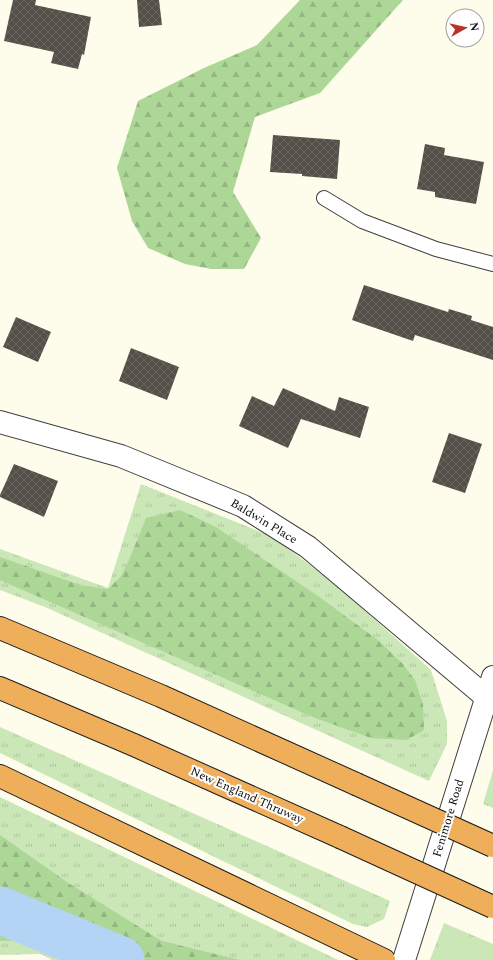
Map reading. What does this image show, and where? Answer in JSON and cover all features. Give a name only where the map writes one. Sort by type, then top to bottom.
[{"type":"highway","points":[[0,628],[161,696],[493,846]]},
{"type":"highway","name":"New England Thruway","points":[[0,688],[141,748],[493,907]]},
{"type":"highway","points":[[0,776],[384,960]]},
{"type":"street","name":"Baldwin Place","points":[[0,422],[121,456],[242,506],[308,548],[490,687]]},
{"type":"street","name":"Fenimore Road","points":[[404,960],[490,687]]},
{"type":"lane","points":[[324,198],[362,221],[436,249],[493,264]]},
{"type":"green space","points":[[300,0],[403,0],[320,93],[255,117],[233,192],[261,238],[244,269],[211,269],[185,264],[148,248],[132,221],[117,168],[138,101],[204,68],[257,45]]},
{"type":"green space","points":[[141,484],[271,536],[334,583],[431,670],[447,721],[447,744],[429,781],[45,607],[0,590],[0,549],[108,588]]},
{"type":"green space","points":[[180,510],[216,527],[318,596],[378,640],[402,663],[415,680],[423,704],[424,730],[407,740],[371,738],[315,718],[0,580],[0,557],[80,585],[108,589],[121,576],[146,518]]},
{"type":"green space","points":[[0,727],[390,901],[384,919],[367,927],[353,924],[0,753]]},
{"type":"green space","points":[[493,770],[493,808],[483,804]]},
{"type":"green space","points":[[0,797],[338,960],[52,960],[41,954],[0,955]]},
{"type":"green space","points":[[0,835],[70,884],[162,941],[240,960],[82,960],[37,940],[0,941]]},
{"type":"green space","points":[[444,923],[493,944],[493,960],[430,960]]},
{"type":"green space","points":[[446,926],[493,947],[493,960],[434,960]]},
{"type":"building","points":[[13,0],[36,0],[35,5],[91,17],[84,55],[82,54],[78,69],[51,63],[54,52],[4,41]]},
{"type":"building","points":[[137,0],[159,0],[162,25],[139,27]]},
{"type":"building","points":[[273,135],[340,140],[337,179],[302,176],[302,174],[270,172]]},
{"type":"building","points":[[425,144],[445,148],[444,155],[484,162],[476,204],[435,197],[435,192],[417,189]]},
{"type":"building","points":[[364,285],[448,312],[449,309],[472,316],[471,320],[493,327],[493,360],[415,335],[413,341],[352,320]]},
{"type":"building","points":[[16,317],[51,332],[38,362],[3,347]]},
{"type":"building","points":[[131,348],[179,367],[167,400],[119,381]]},
{"type":"building","points":[[283,388],[335,411],[339,397],[369,407],[360,438],[301,419],[288,448],[239,426],[252,396],[274,406]]},
{"type":"building","points":[[449,433],[482,444],[465,493],[432,482]]},
{"type":"building","points":[[14,464],[58,481],[44,517],[0,497]]},
{"type":"waterway","points":[[0,910],[121,960]]}]
